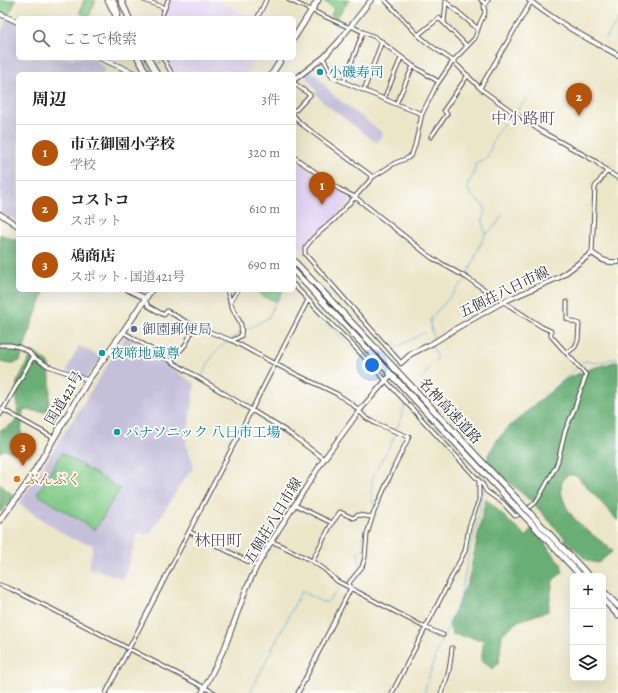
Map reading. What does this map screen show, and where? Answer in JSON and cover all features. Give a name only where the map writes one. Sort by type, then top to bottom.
[{"type":"highway","points":[[108,0],[116,16]]},
{"type":"highway","points":[[113,0],[119,16]]},
{"type":"highway","points":[[121,0],[128,16]]},
{"type":"highway","points":[[296,35],[318,0]]},
{"type":"highway","points":[[139,60],[147,72]]},
{"type":"highway","points":[[149,60],[156,72]]},
{"type":"highway","points":[[273,72],[281,60]]},
{"type":"highway","name":"名神高速道路","points":[[296,263],[471,450],[536,528],[578,573]]},
{"type":"highway","name":"名神高速道路","points":[[296,273],[467,455],[496,481]]},
{"type":"highway","name":"国道421号","points":[[0,520],[27,484],[88,380],[150,292]]},
{"type":"highway","name":"名神高速道路","points":[[515,502],[540,524],[586,573]]},
{"type":"highway","points":[[606,594],[618,606]]},
{"type":"highway","points":[[606,602],[618,615]]},
{"type":"main road","points":[[296,80],[323,58],[339,41],[371,0]]},
{"type":"main road","points":[[530,1],[557,21],[618,55]]},
{"type":"main road","points":[[0,14],[16,21]]},
{"type":"main road","points":[[104,60],[132,72]]},
{"type":"main road","points":[[0,214],[16,225]]},
{"type":"main road","points":[[592,253],[602,260],[610,263],[618,262]]},
{"type":"main road","name":"五個荘八日市線","points":[[401,363],[411,354],[434,343],[503,302],[560,277],[592,253]]},
{"type":"main road","points":[[132,292],[145,298]]},
{"type":"main road","name":"五個荘八日市線","points":[[202,693],[225,647],[257,566],[271,542],[324,459],[360,410],[389,377]]},
{"type":"street","points":[[144,0],[165,8]]},
{"type":"street","points":[[162,16],[168,0]]},
{"type":"street","points":[[258,16],[266,0]]},
{"type":"street","points":[[289,0],[375,37],[382,41],[401,58],[439,82]]},
{"type":"street","points":[[385,0],[418,35],[453,61],[480,88],[539,130],[595,161],[618,178]]},
{"type":"street","points":[[481,0],[486,4]]},
{"type":"street","points":[[401,363],[305,254],[305,248],[313,238],[336,219],[373,177],[395,163],[408,158],[412,154],[422,114],[439,82],[453,61],[475,38],[480,23],[486,13],[484,6],[488,0]]},
{"type":"street","points":[[444,23],[446,1]]},
{"type":"street","points":[[446,1],[478,29]]},
{"type":"street","points":[[480,88],[530,1]]},
{"type":"street","points":[[418,35],[439,18],[467,46]]},
{"type":"street","points":[[344,82],[363,32]]},
{"type":"street","points":[[364,90],[382,41]]},
{"type":"street","points":[[323,58],[332,77],[422,114]]},
{"type":"street","points":[[384,99],[401,58]]},
{"type":"street","points":[[165,60],[171,72]]},
{"type":"street","points":[[396,104],[413,66]]},
{"type":"street","points":[[431,137],[447,114],[444,110],[468,75]]},
{"type":"street","points":[[296,84],[310,95],[296,110]]},
{"type":"street","points":[[296,118],[300,123],[373,177]]},
{"type":"street","points":[[296,158],[338,189],[355,198],[432,258],[467,278],[542,327],[551,331],[551,336],[586,375],[565,431],[558,461],[535,503],[521,514],[515,516],[503,503],[486,491],[483,485],[351,343],[296,287]]},
{"type":"street","points":[[592,253],[594,187],[607,171]]},
{"type":"street","points":[[228,292],[233,309],[241,322],[242,329],[241,336],[233,340]]},
{"type":"street","points":[[230,302],[237,292]]},
{"type":"street","points":[[145,298],[148,306],[164,315],[167,311],[194,326],[233,340],[275,364],[337,394],[360,410],[366,418],[409,437],[372,517],[367,534],[365,557],[362,567],[349,583],[351,588],[298,693]]},
{"type":"street","points":[[106,693],[308,300]]},
{"type":"street","points":[[567,302],[567,319],[579,324],[576,347],[567,353]]},
{"type":"street","points":[[171,361],[186,344],[194,326]]},
{"type":"street","points":[[123,332],[252,409],[286,431],[324,459]]},
{"type":"street","points":[[0,345],[10,345],[19,348],[29,352],[33,357],[48,366],[88,380]]},
{"type":"street","points":[[0,415],[2,409],[33,357]]},
{"type":"street","points":[[2,409],[54,438]]},
{"type":"street","points":[[392,693],[465,551],[469,528],[479,500],[479,481]]},
{"type":"street","points":[[295,505],[332,523]]},
{"type":"street","points":[[312,562],[332,523],[340,512],[353,518],[358,516],[372,517]]},
{"type":"street","points":[[190,532],[257,566]]},
{"type":"street","points":[[271,542],[278,544],[324,569],[337,581],[442,636]]},
{"type":"street","points":[[0,585],[39,603],[215,693]]},
{"type":"street","points":[[441,693],[450,669],[452,648]]},
{"type":"shaded area","points":[[171,0],[215,0],[251,16],[164,16]]},
{"type":"shaded area","points":[[6,16],[16,21],[16,60],[98,60],[97,63],[106,68],[104,72],[16,72],[16,221],[0,212],[0,39]]},
{"type":"shaded area","points":[[167,60],[252,60],[247,72],[173,72]]},
{"type":"shaded area","points":[[310,69],[335,97],[383,133],[377,143],[323,102],[315,93],[317,91],[304,74]]},
{"type":"shaded area","points":[[296,160],[352,198],[336,217],[313,236],[303,250],[296,243]]},
{"type":"shaded area","points":[[126,336],[195,384],[186,443],[194,466],[180,485],[150,535],[138,533],[124,579],[89,568],[93,545],[70,538],[19,504]]},
{"type":"shaded area","points":[[79,346],[102,357],[86,378],[66,371]]},
{"type":"green space","points":[[0,0],[16,0],[8,16],[0,12]]},
{"type":"green space","points":[[84,0],[96,0],[89,16],[80,13]]},
{"type":"green space","points":[[326,0],[349,0],[336,19],[331,16],[334,8],[325,2]]},
{"type":"green space","points":[[0,234],[16,240],[16,292],[44,292],[20,361],[10,364],[0,362]]},
{"type":"green space","points":[[257,292],[282,292],[277,301],[261,296]]},
{"type":"green space","points":[[33,352],[49,363],[50,388],[48,407],[46,412],[23,410],[21,435],[36,441],[29,456],[19,452],[3,450],[0,453],[0,430],[5,429],[16,421],[18,407],[17,382]]},
{"type":"green space","points":[[618,361],[618,521],[577,476],[566,476],[563,479],[561,487],[561,492],[567,508],[574,517],[585,529],[613,551],[598,563],[589,561],[583,557],[533,503],[488,463],[488,455],[497,440],[508,428],[568,378],[593,368]]},
{"type":"green space","points":[[62,453],[120,489],[95,530],[37,494]]},
{"type":"green space","points":[[0,484],[14,496],[0,513]]},
{"type":"green space","points":[[486,498],[527,537],[532,528],[561,564],[563,572],[553,580],[548,611],[518,621],[502,634],[499,662],[493,669],[481,661],[484,640],[452,634],[449,624],[468,582]]},
{"type":"waterway","points":[[605,40],[618,20]]},
{"type":"waterway","points":[[517,110],[534,91]]},
{"type":"waterway","points":[[467,276],[485,234],[483,221],[484,205],[470,193],[468,190],[468,184],[474,174],[475,163],[487,158],[496,135],[503,124],[513,115]]},
{"type":"waterway","points":[[485,234],[493,228],[503,214]]},
{"type":"waterway","points":[[434,340],[430,323],[431,318],[466,279]]},
{"type":"waterway","points":[[244,331],[268,318],[280,292]]},
{"type":"waterway","points":[[296,292],[305,301]]},
{"type":"waterway","points":[[308,304],[360,357]]},
{"type":"waterway","points":[[389,344],[395,343],[398,347],[425,332]]},
{"type":"waterway","points":[[231,339],[240,333]]},
{"type":"waterway","points":[[202,378],[212,357],[228,341]]},
{"type":"waterway","points":[[421,380],[437,359],[437,356],[431,346],[433,345]]},
{"type":"waterway","points":[[488,465],[492,453],[504,433],[584,361],[595,363],[618,358]]},
{"type":"waterway","points":[[374,506],[371,487],[375,472],[392,442],[405,403]]},
{"type":"waterway","points":[[481,474],[481,480]]},
{"type":"waterway","points":[[424,693],[438,648],[458,610],[480,510],[481,485]]},
{"type":"waterway","points":[[250,693],[301,592],[322,602],[327,602],[360,566],[358,552],[364,550],[365,532],[369,523]]},
{"type":"tunnel","points":[[141,72],[161,60]]},
{"type":"place","name":"小磯寿司","points":[[320,72]]},
{"type":"place","name":"コストコ","points":[[579,116]]},
{"type":"place","name":"市立御園小学校","points":[[322,205]]},
{"type":"place","name":"御園郵便局","points":[[134,329]]},
{"type":"place","name":"夜啼地蔵尊","points":[[102,353]]},
{"type":"place","name":"パナソニック 八日市工場","points":[[117,432]]},
{"type":"place","name":"鳰商店","points":[[23,466]]},
{"type":"place","name":"ぶんぶく","points":[[17,479]]},
{"type":"district","name":"中小路町","points":[[523,119]]},
{"type":"district","name":"林田町","points":[[218,541]]}]
